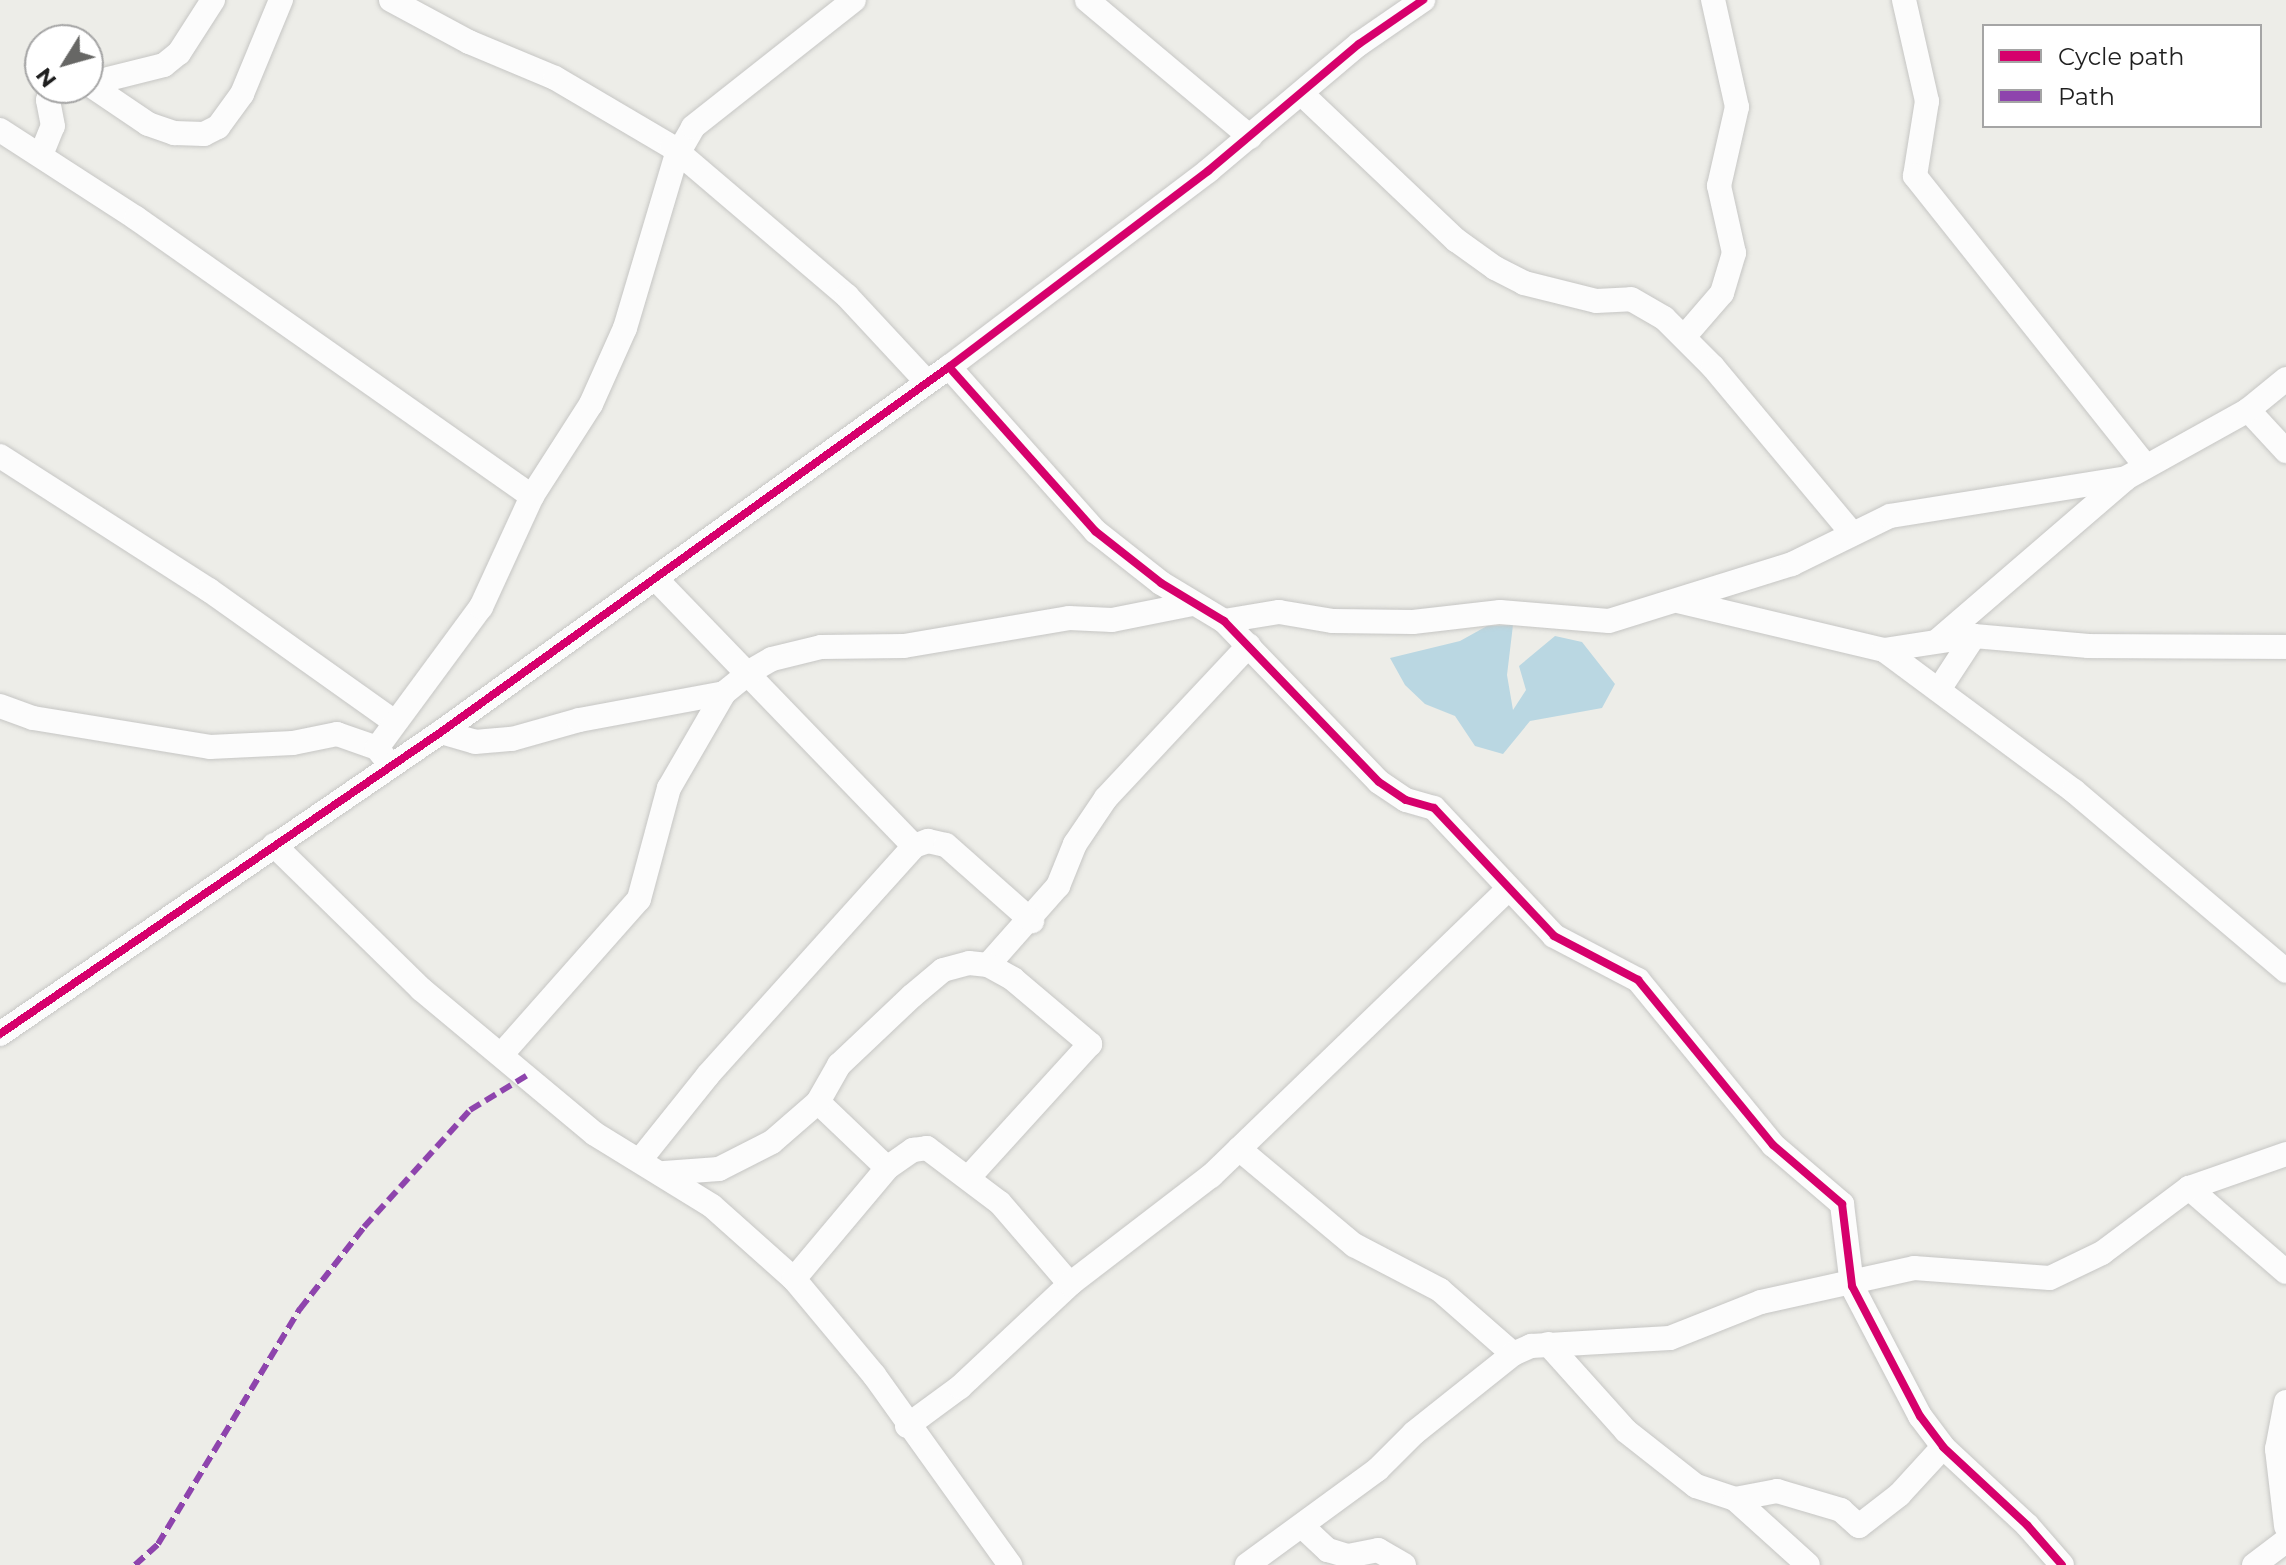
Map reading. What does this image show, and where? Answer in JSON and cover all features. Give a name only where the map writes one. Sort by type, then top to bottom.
[{"type":"street","points":[[104,80],[164,65],[179,53],[213,0]]},
{"type":"street","points":[[104,95],[148,124],[174,133],[204,134],[218,127],[242,94],[281,0]]},
{"type":"street","points":[[391,0],[469,42],[555,78],[679,151],[847,296],[926,381]]},
{"type":"street","points":[[384,757],[392,720],[481,607],[532,496],[591,404],[615,355],[679,151],[693,127],[854,0]]},
{"type":"street","points":[[1087,0],[1250,137]]},
{"type":"street","points":[[0,1034],[274,845],[384,757],[441,732],[949,367],[1250,137],[1303,95],[1359,44],[1423,0]]},
{"type":"street","points":[[1684,337],[1722,293],[1734,253],[1719,186],[1737,107],[1713,0]]},
{"type":"street","points":[[1904,0],[1927,101],[1915,176],[2136,472]]},
{"type":"street","points":[[1303,95],[1456,240],[1495,268],[1524,283],[1596,301],[1631,299],[1684,337],[1851,532]]},
{"type":"street","points":[[41,155],[53,126],[49,104]]},
{"type":"street","points":[[0,130],[41,155],[532,496]]},
{"type":"street","points":[[949,367],[1069,506],[1192,604],[1224,621],[1379,782],[1406,800],[1434,808],[1554,936],[1638,980],[1773,1145],[1798,1171],[1833,1193],[1845,1214],[1852,1286],[1873,1333],[1943,1447],[2027,1525],[2062,1565]]},
{"type":"street","points":[[2255,418],[2286,379]]},
{"type":"street","points":[[2255,418],[2286,451]]},
{"type":"street","points":[[1224,621],[1279,612],[1333,621],[1413,622],[1500,612],[1609,621],[1792,564],[1851,532],[1890,516],[2136,472],[2255,418],[2286,418]]},
{"type":"street","points":[[0,456],[209,590],[392,720]]},
{"type":"street","points":[[1937,641],[2136,472]]},
{"type":"street","points":[[655,578],[751,671],[914,846]]},
{"type":"street","points":[[1678,601],[1884,650],[1940,688],[2188,884],[2286,971]]},
{"type":"street","points":[[501,1055],[639,899],[669,788],[724,693],[751,671],[772,659],[821,647],[904,646],[1069,618],[1112,620],[1192,604]]},
{"type":"street","points":[[1940,688],[1974,636]]},
{"type":"street","points":[[1884,650],[1974,636],[2089,646],[2286,647]]},
{"type":"street","points":[[988,965],[1032,921],[1058,886],[1075,844],[1106,798],[1249,645]]},
{"type":"street","points":[[441,732],[475,742],[512,739],[579,720],[724,693]]},
{"type":"street","points":[[0,706],[33,718],[163,743],[242,748],[337,734],[384,757]]},
{"type":"street","points":[[640,1160],[708,1075],[914,846],[928,841],[946,845],[1032,921]]},
{"type":"street","points":[[274,845],[421,989],[595,1134],[664,1173],[712,1206],[794,1279],[874,1375],[907,1426],[1010,1565]]},
{"type":"street","points":[[907,1426],[960,1387],[1070,1284],[1239,1149],[1509,888]]},
{"type":"street","points":[[664,1173],[698,1172],[738,1162],[786,1132],[818,1102],[839,1065],[943,970],[969,963],[988,965],[1056,1012],[1090,1044],[969,1177]]},
{"type":"street","points":[[818,1102],[887,1168]]},
{"type":"street","points":[[794,1279],[887,1168],[913,1150],[927,1148],[1000,1203],[1070,1284]]},
{"type":"street","points":[[1239,1149],[1354,1245],[1440,1290],[1513,1354]]},
{"type":"street","points":[[1247,1565],[1303,1527],[1513,1354],[1548,1344],[1670,1338],[1761,1302],[1816,1287],[1852,1286],[1914,1268],[2050,1278],[2102,1253],[2189,1188],[2286,1154]]},
{"type":"street","points":[[2189,1188],[2286,1272]]},
{"type":"street","points":[[1548,1344],[1626,1431],[1696,1486],[1735,1499],[1808,1565]]},
{"type":"street","points":[[2286,1402],[2277,1449],[2286,1526]]},
{"type":"street","points":[[1735,1499],[1777,1491],[1841,1510],[1859,1526],[1899,1495],[1943,1447]]},
{"type":"street","points":[[1303,1527],[1328,1550],[1348,1556],[1378,1550],[1404,1565]]},
{"type":"street","points":[[2254,1565],[2286,1541]]},
{"type":"water","points":[[1513,625],[1507,675],[1513,710],[1526,690],[1519,666],[1555,636],[1582,642],[1615,684],[1602,708],[1530,721],[1503,754],[1475,746],[1455,716],[1425,704],[1405,685],[1390,658],[1460,641],[1487,626]]},
{"type":"marked path","points":[[135,1565],[158,1544],[300,1309],[364,1227],[470,1110],[526,1076]]},
{"type":"cycle path","points":[[0,1034],[441,732],[949,367],[1208,171],[1359,44],[1423,0]]},
{"type":"cycle path","points":[[949,367],[1095,531],[1161,583],[1224,621],[1379,782],[1406,800],[1434,808],[1554,936],[1638,980],[1773,1145],[1842,1204],[1852,1286],[1920,1416],[1943,1447],[2027,1525],[2062,1565]]}]
